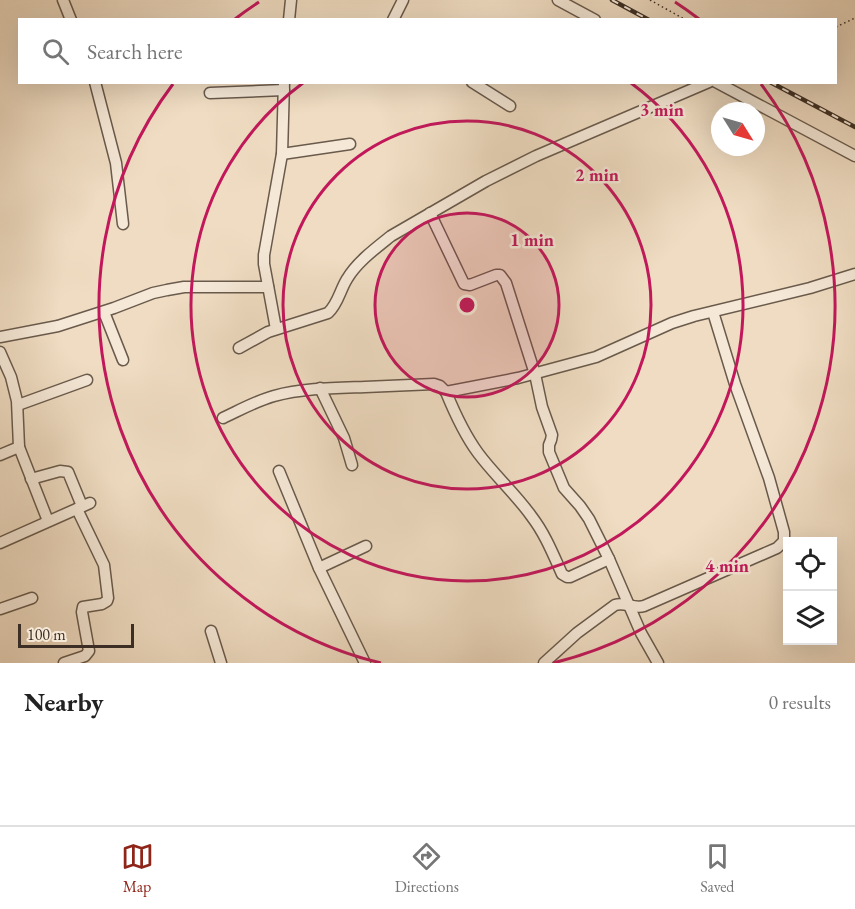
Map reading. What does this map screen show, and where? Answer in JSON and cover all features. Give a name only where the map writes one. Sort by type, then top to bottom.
[{"type":"street","points":[[63,0],[70,18]]},
{"type":"street","points":[[289,18],[291,0]]},
{"type":"street","points":[[394,18],[404,0]]},
{"type":"street","points":[[558,0],[591,18]]},
{"type":"street","points":[[96,84],[116,163],[123,224]]},
{"type":"street","points":[[475,84],[510,106]]},
{"type":"street","points":[[239,348],[262,334],[328,313],[334,307],[347,279],[391,236],[486,181],[558,146],[704,84]]},
{"type":"street","points":[[720,84],[855,156]]},
{"type":"street","points":[[210,93],[284,86],[282,154],[264,264],[276,329]]},
{"type":"street","points":[[282,154],[350,144]]},
{"type":"street","points":[[430,213],[464,284],[470,285],[496,275],[503,278],[506,283],[552,435],[549,452],[564,488],[584,511],[609,559],[641,633],[658,663]]},
{"type":"street","points":[[446,392],[535,374],[596,357],[672,323],[810,288],[855,274]]},
{"type":"street","points":[[0,337],[58,326],[167,290],[184,287],[268,287]]},
{"type":"street","points":[[104,312],[123,360]]},
{"type":"street","points":[[544,663],[577,633],[615,605],[644,606],[777,548],[784,542],[784,532],[769,478],[735,384],[714,312]]},
{"type":"street","points":[[0,352],[11,377],[18,405],[19,447],[48,521]]},
{"type":"street","points":[[18,405],[87,380]]},
{"type":"street","points":[[223,418],[255,402],[320,388],[434,384],[440,386],[446,392],[458,421],[473,445],[532,517],[548,543],[562,574],[570,577],[609,559]]},
{"type":"street","points":[[320,388],[344,438],[352,465]]},
{"type":"street","points":[[0,455],[19,447]]},
{"type":"street","points":[[32,479],[60,471],[68,472],[104,565],[107,601],[83,607],[82,612],[89,651],[85,656],[64,663]]},
{"type":"street","points":[[279,471],[319,568],[365,663]]},
{"type":"street","points":[[0,543],[83,506]]},
{"type":"street","points":[[319,568],[366,546]]},
{"type":"street","points":[[0,609],[32,598]]},
{"type":"street","points":[[211,631],[221,663]]},
{"type":"path","points":[[650,0],[682,18]]},
{"type":"path","points":[[837,27],[855,18]]},
{"type":"railway","points":[[612,0],[645,18]]},
{"type":"railway","points":[[774,84],[855,127]]}]
